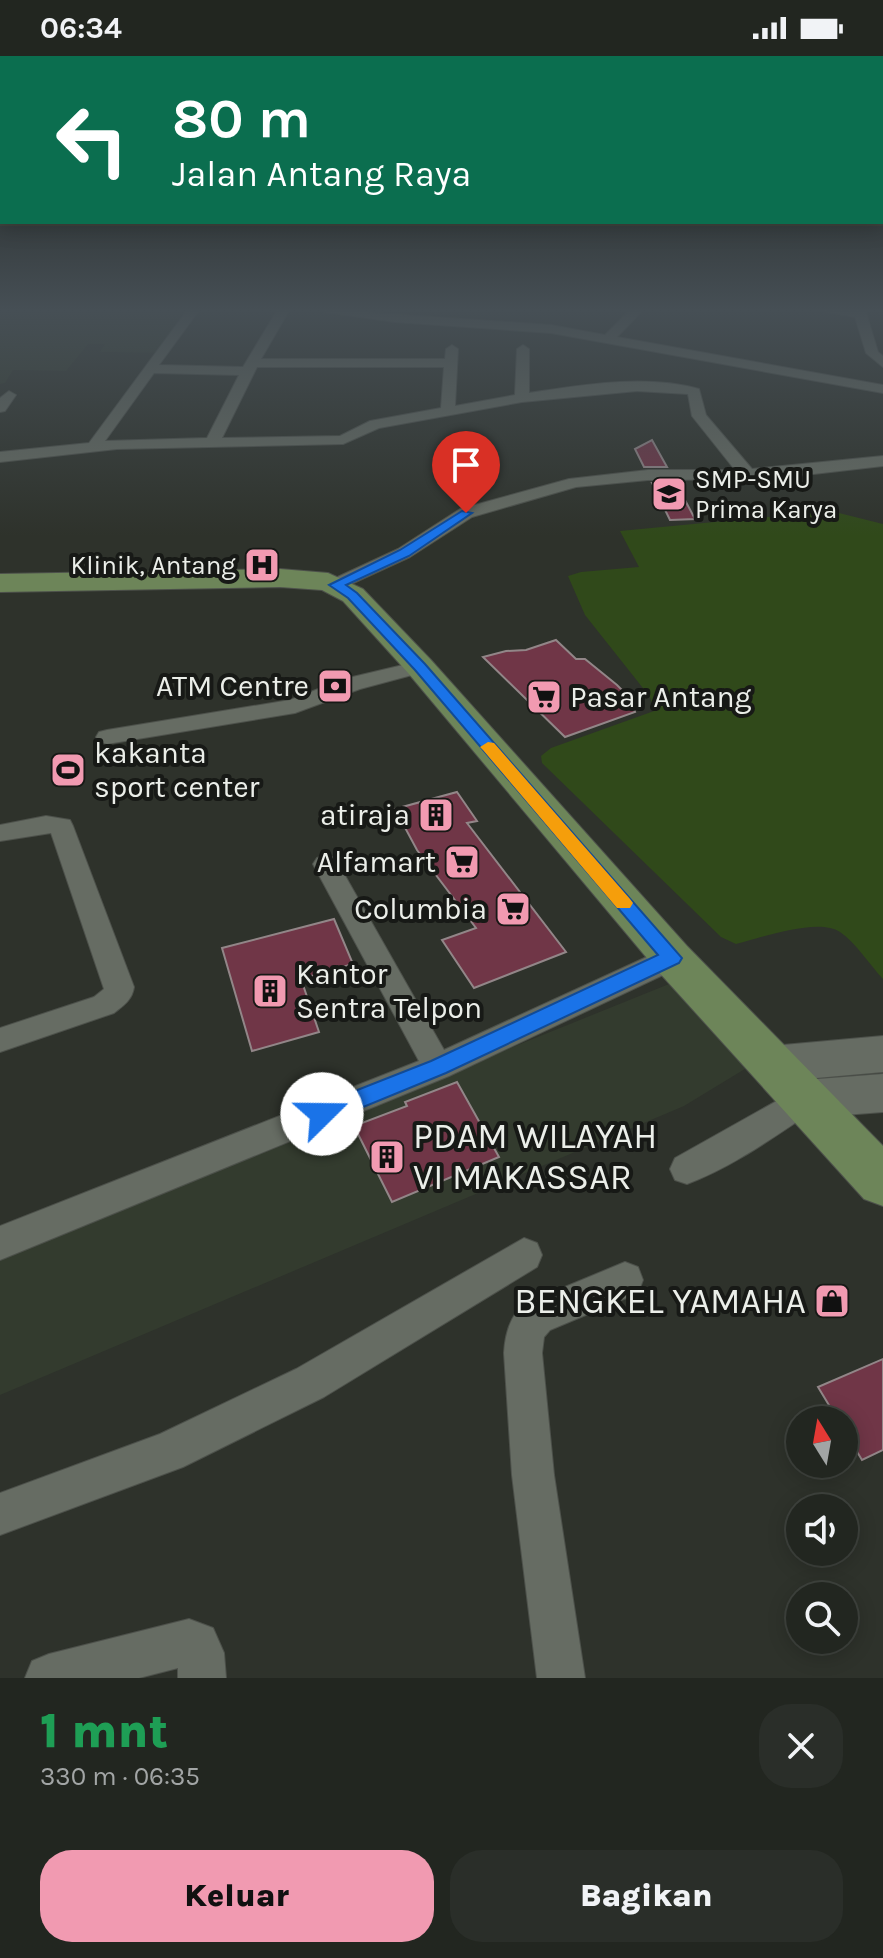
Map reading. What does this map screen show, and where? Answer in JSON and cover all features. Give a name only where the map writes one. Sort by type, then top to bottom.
[{"type":"main road","points":[[0,583],[280,578],[319,580],[353,595],[420,667],[672,958],[883,1182]]},
{"type":"street","points":[[94,446],[138,385]]},
{"type":"street","points":[[213,442],[241,385]]},
{"type":"street","points":[[448,413],[449,385]]},
{"type":"street","points":[[522,385],[522,398]]},
{"type":"street","points":[[0,457],[94,446],[343,440],[375,424],[522,398],[643,385],[686,388],[694,392],[699,416],[748,475]]},
{"type":"street","points":[[859,385],[883,389]]},
{"type":"street","points":[[0,408],[9,395]]},
{"type":"street","points":[[336,585],[404,553],[466,513],[513,497],[602,478],[748,475],[883,461]]},
{"type":"street","points":[[107,737],[295,706],[352,684],[420,667]]},
{"type":"street","points":[[0,833],[46,824],[61,826],[119,987],[118,994],[104,1005],[0,1040]]},
{"type":"street","points":[[326,864],[438,1067]]},
{"type":"street","points":[[0,1243],[438,1067],[672,958]]},
{"type":"street","points":[[772,1064],[883,1054]]},
{"type":"street","points":[[687,1169],[747,1137],[805,1099],[883,1093]]},
{"type":"street","points":[[0,1514],[168,1452],[310,1383],[524,1255]]},
{"type":"street","points":[[561,1678],[533,1475],[524,1335],[528,1324],[537,1317],[625,1280]]},
{"type":"street","points":[[49,1678],[189,1642],[197,1644],[201,1653],[202,1678]]},
{"type":"shaded area","points":[[674,982],[758,1061],[684,1106],[0,1395],[0,1254]]},
{"type":"green space","points":[[831,511],[883,524],[883,979],[852,942],[830,928],[789,930],[736,944],[721,937],[542,763],[541,756],[551,748],[654,711],[650,697],[585,615],[568,576],[639,567],[620,531]]},
{"type":"building","points":[[652,440],[667,467],[644,467],[635,449]]},
{"type":"building","points":[[652,483],[676,483],[695,519],[670,520]]},
{"type":"building","name":"Pasar Antang","points":[[556,640],[576,659],[585,659],[617,685],[628,696],[635,712],[565,737],[483,657],[526,650]]},
{"type":"building","points":[[457,792],[477,821],[467,823],[566,952],[474,988],[442,940],[476,928],[417,850],[395,809]]},
{"type":"building","name":"Kantor Sentra Telpon","points":[[334,919],[353,964],[301,979],[319,1032],[252,1051],[222,948]]},
{"type":"building","points":[[457,1082],[499,1157],[392,1202],[354,1126],[407,1106],[405,1102]]},
{"type":"building","points":[[883,1359],[883,1450],[862,1460],[858,1453],[858,1406],[830,1406],[818,1387]]},
{"type":"slow traffic","points":[[488,747],[624,903]]},
{"type":"place","name":"SMP-SMU Prima Karya","points":[[669,494]]},
{"type":"place","name":"Klinik, Antang","points":[[262,565]]},
{"type":"place","name":"ATM Centre","points":[[335,686]]},
{"type":"place","name":"Pasar Antang","points":[[544,697]]},
{"type":"place","name":"kakanta sport center","points":[[68,770]]},
{"type":"place","name":"atiraja","points":[[436,815]]},
{"type":"place","name":"Alfamart","points":[[462,862]]},
{"type":"place","name":"Columbia","points":[[513,909]]},
{"type":"place","name":"Kantor Sentra Telpon","points":[[270,991]]},
{"type":"place","name":"PDAM WILAYAH VI MAKASSAR","points":[[387,1157]]},
{"type":"place","name":"BENGKEL YAMAHA","points":[[832,1301]]},
{"type":"route","points":[[322,1114],[438,1067],[672,958],[420,667],[353,595],[336,585],[404,553],[466,513]]}]
